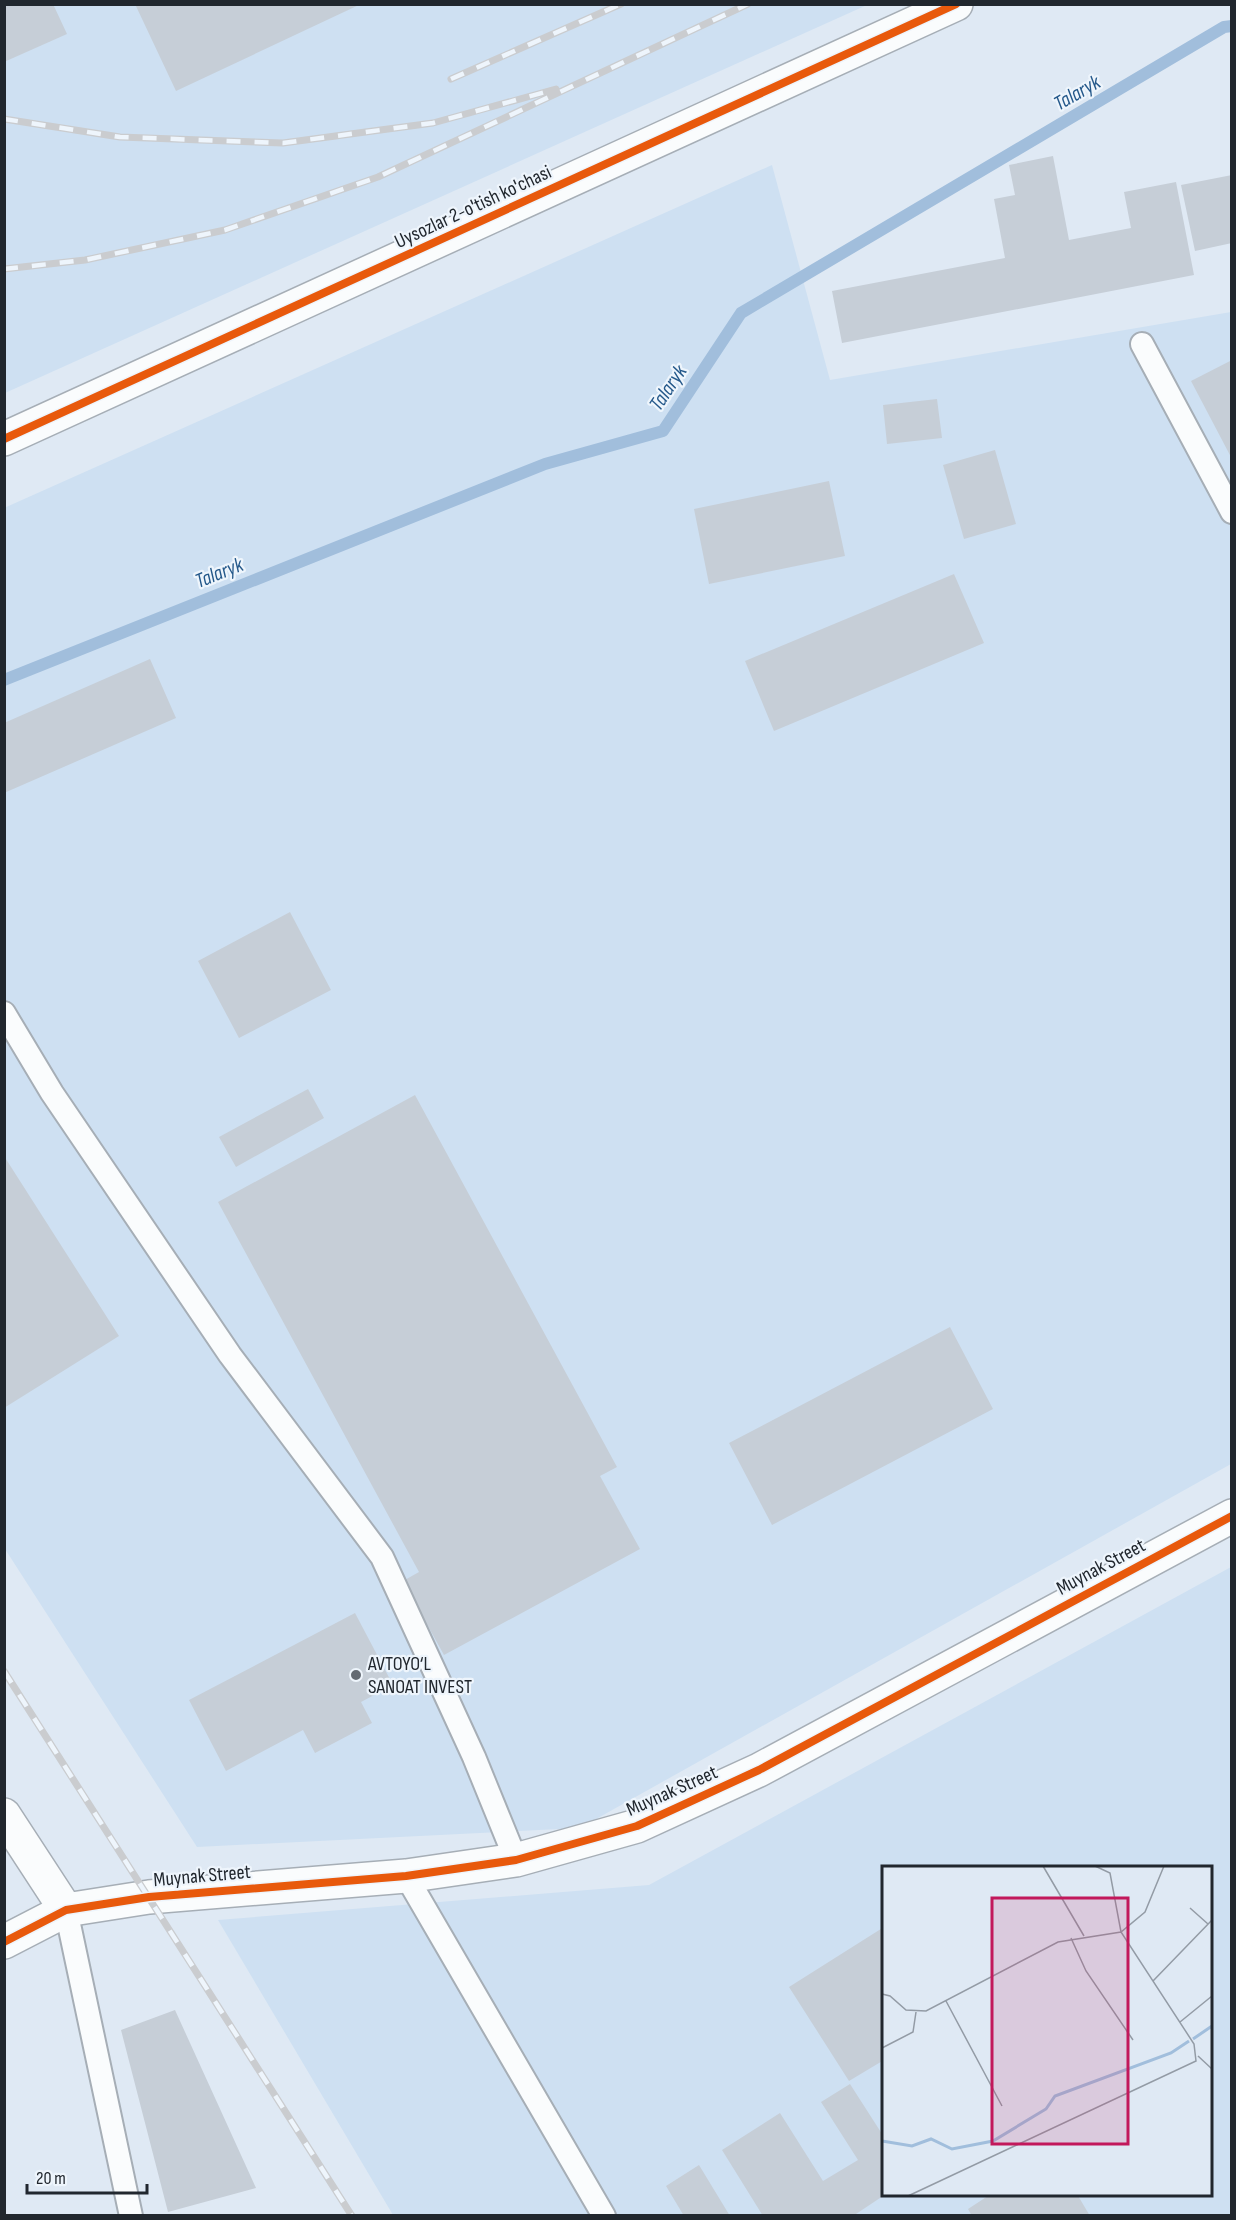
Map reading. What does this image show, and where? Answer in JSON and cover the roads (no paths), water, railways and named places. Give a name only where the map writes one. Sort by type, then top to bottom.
[{"type":"street","name":"Uysozlar 2-o'tish ko'chasi","points":[[4,439],[956,4]]},
{"type":"street","name":"Muynak Street","points":[[66,1910],[148,1896],[406,1876],[516,1860],[637,1826],[759,1770],[1232,1516]]},
{"type":"street","points":[[4,1815],[66,1910],[4,1942]]},
{"type":"lane","points":[[1142,344],[1232,513]]},
{"type":"lane","points":[[4,1013],[52,1093],[230,1355],[382,1557],[474,1757],[516,1860]]},
{"type":"lane","points":[[406,1876],[604,2216]]},
{"type":"lane","points":[[66,1910],[131,2216]]},
{"type":"waterway","name":"Talaryk","points":[[4,680],[545,464],[663,431],[741,313],[1224,27],[1232,26]]},
{"type":"railway","points":[[451,79],[621,4]]},
{"type":"railway","points":[[4,269],[85,260],[225,230],[378,177],[748,4]]},
{"type":"railway","points":[[4,119],[120,137],[283,143],[433,123],[556,89]]},
{"type":"railway","points":[[4,1671],[352,2216]]},
{"type":"place","name":"AVTOYO‘L SANOAT INVEST","points":[[356,1675]]}]
